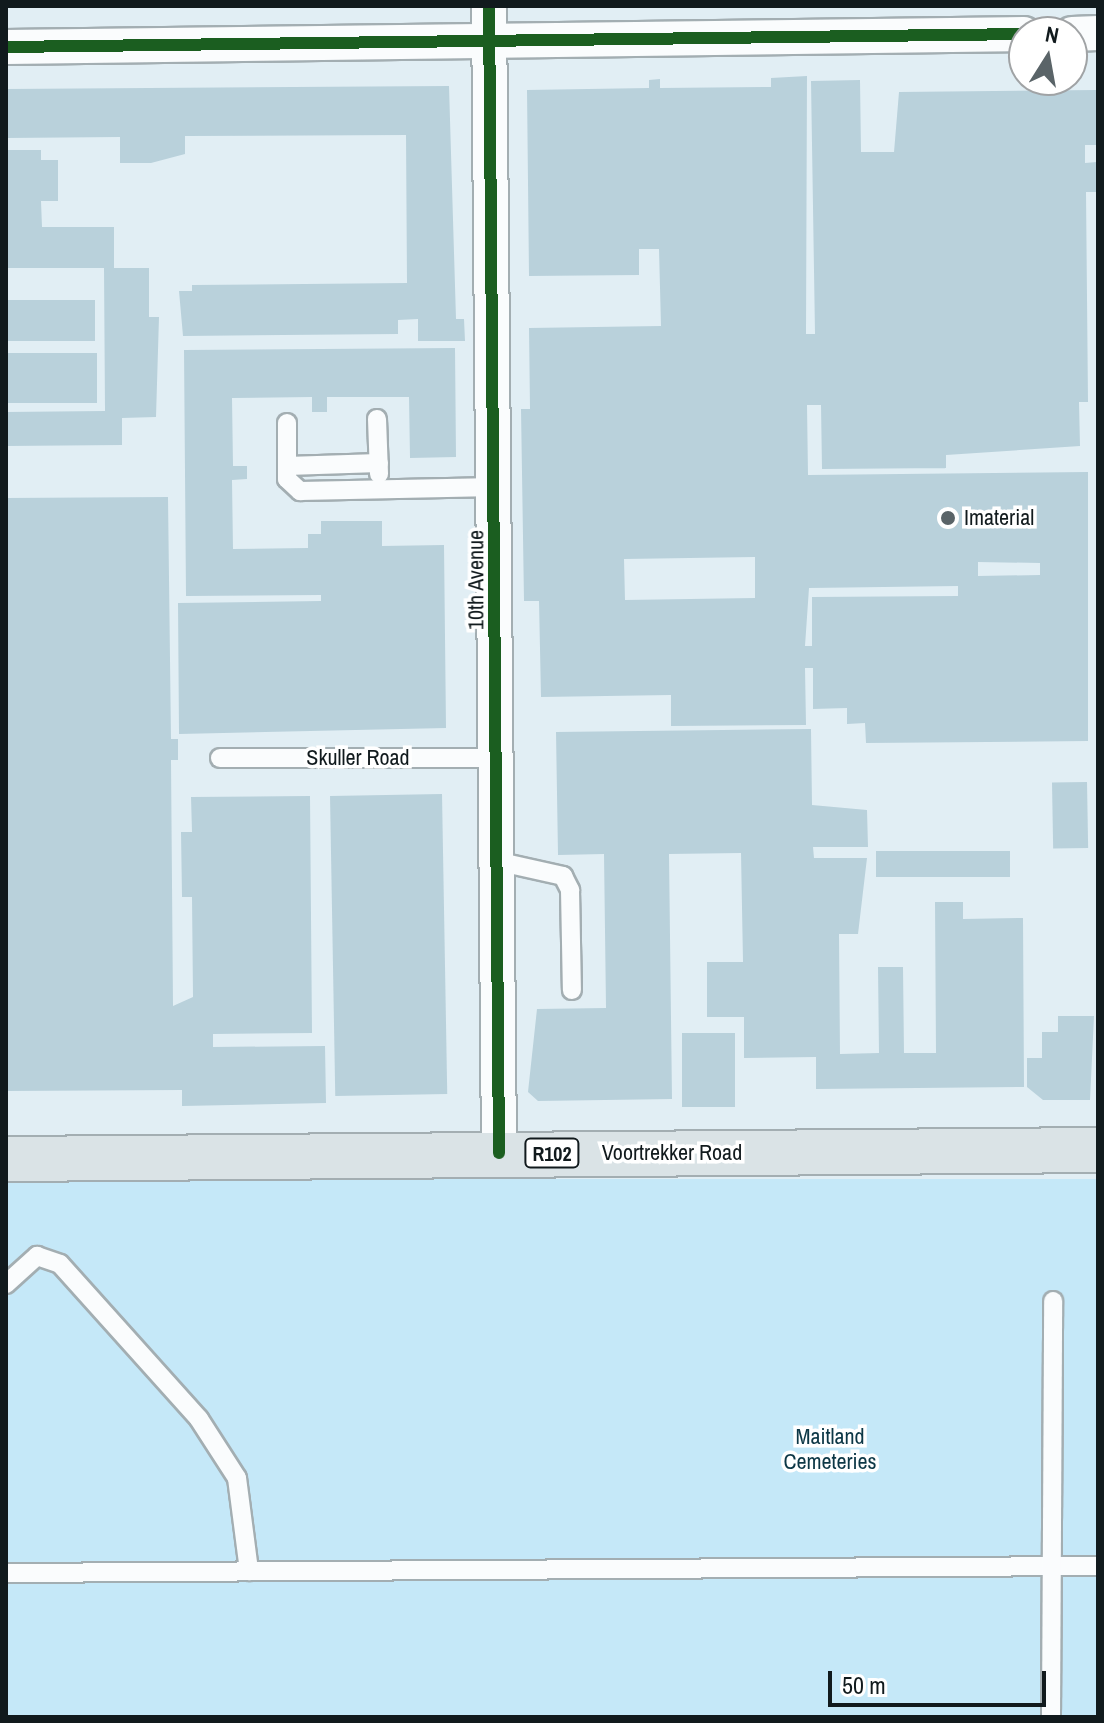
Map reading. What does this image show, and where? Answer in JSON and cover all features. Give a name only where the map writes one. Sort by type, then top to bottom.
[{"type":"main road","name":"Voortrekker Road","points":[[6,1159],[1098,1150]]},
{"type":"street","name":"10th Avenue","points":[[489,6],[496,487],[499,1153]]},
{"type":"street","points":[[6,47],[1008,34]]},
{"type":"lane","points":[[377,419],[380,489]]},
{"type":"lane","points":[[287,423],[287,466],[291,488],[300,491],[496,487]]},
{"type":"lane","points":[[287,466],[379,463]]},
{"type":"lane","name":"Skuller Road","points":[[220,758],[495,758]]},
{"type":"lane","points":[[496,861],[563,876],[570,890],[572,990]]},
{"type":"lane","points":[[6,1284],[37,1256],[60,1264],[199,1419],[237,1478],[249,1571]]},
{"type":"lane","points":[[1051,1717],[1053,1301]]},
{"type":"lane","points":[[6,1573],[1098,1566]]},
{"type":"green space","name":"Maitland Cemeteries","points":[[6,1179],[1098,1179],[1098,1717],[6,1717]]},
{"type":"building","points":[[807,76],[806,334],[815,334],[811,81],[860,80],[861,152],[894,152],[899,92],[1008,91],[1008,96],[1088,96],[1088,90],[1097,90],[1097,145],[1085,145],[1085,163],[1097,162],[1098,192],[1086,192],[1088,402],[1079,402],[1080,446],[946,455],[946,468],[822,469],[821,405],[807,405],[808,475],[1088,472],[1088,741],[866,743],[865,723],[847,724],[847,708],[813,709],[813,668],[805,668],[806,725],[671,726],[671,695],[541,697],[539,601],[524,601],[521,409],[530,409],[529,328],[661,326],[659,249],[639,249],[639,275],[529,276],[527,90],[649,88],[649,80],[660,79],[660,88],[771,87],[771,78]],"holes":[[[755,557],[755,598],[625,600],[624,559]],[[978,562],[1040,563],[1040,575],[978,576]],[[958,586],[958,596],[812,597],[812,646],[805,646],[809,588]]]},
{"type":"building","points":[[449,86],[456,319],[464,319],[465,341],[418,341],[418,319],[398,320],[398,334],[183,336],[179,291],[192,291],[192,285],[407,283],[406,135],[185,136],[185,154],[151,163],[120,163],[120,137],[6,138],[6,89]]},
{"type":"building","points":[[6,150],[41,150],[41,160],[58,160],[58,201],[41,201],[42,227],[114,227],[114,268],[149,268],[149,317],[159,317],[156,417],[122,418],[122,445],[6,446],[6,412],[105,411],[104,268],[6,268]]},
{"type":"building","points":[[6,300],[95,300],[95,341],[6,341]]},
{"type":"building","points":[[455,348],[456,457],[410,458],[409,397],[327,397],[327,412],[312,412],[312,397],[232,398],[233,466],[247,466],[247,479],[232,480],[233,549],[308,548],[308,534],[321,534],[321,521],[382,521],[382,546],[444,545],[446,728],[179,734],[178,603],[321,601],[321,595],[186,596],[184,350]]},
{"type":"building","points":[[6,353],[97,353],[97,403],[6,403]]},
{"type":"building","points":[[168,497],[171,739],[178,739],[178,760],[171,760],[173,1006],[193,997],[192,897],[182,897],[181,832],[192,832],[191,797],[310,796],[312,1033],[213,1034],[213,1047],[325,1046],[326,1103],[182,1106],[182,1090],[6,1091],[6,498]]},
{"type":"building","points":[[811,729],[812,805],[867,810],[868,847],[813,847],[814,858],[867,858],[858,934],[839,934],[840,1054],[879,1053],[878,967],[903,967],[904,1053],[936,1053],[935,902],[963,902],[963,919],[1023,918],[1024,1087],[816,1089],[816,1057],[744,1058],[744,1017],[707,1017],[707,962],[743,962],[741,853],[669,854],[672,1099],[538,1101],[528,1092],[537,1009],[606,1008],[604,854],[558,855],[556,732]]},
{"type":"building","points":[[1087,782],[1088,848],[1053,849],[1052,783]]},
{"type":"building","points":[[442,794],[447,1094],[335,1096],[330,796]]},
{"type":"building","points":[[876,851],[1010,851],[1010,877],[876,877]]},
{"type":"building","points":[[1058,1016],[1094,1016],[1090,1100],[1043,1100],[1027,1087],[1027,1058],[1042,1058],[1042,1032],[1058,1032]]},
{"type":"building","points":[[682,1033],[735,1033],[735,1107],[682,1107]]},
{"type":"cycle path","points":[[489,6],[499,1153]]},
{"type":"cycle path","points":[[6,47],[1008,34]]},
{"type":"place","name":"Imaterial","points":[[948,518]]}]
